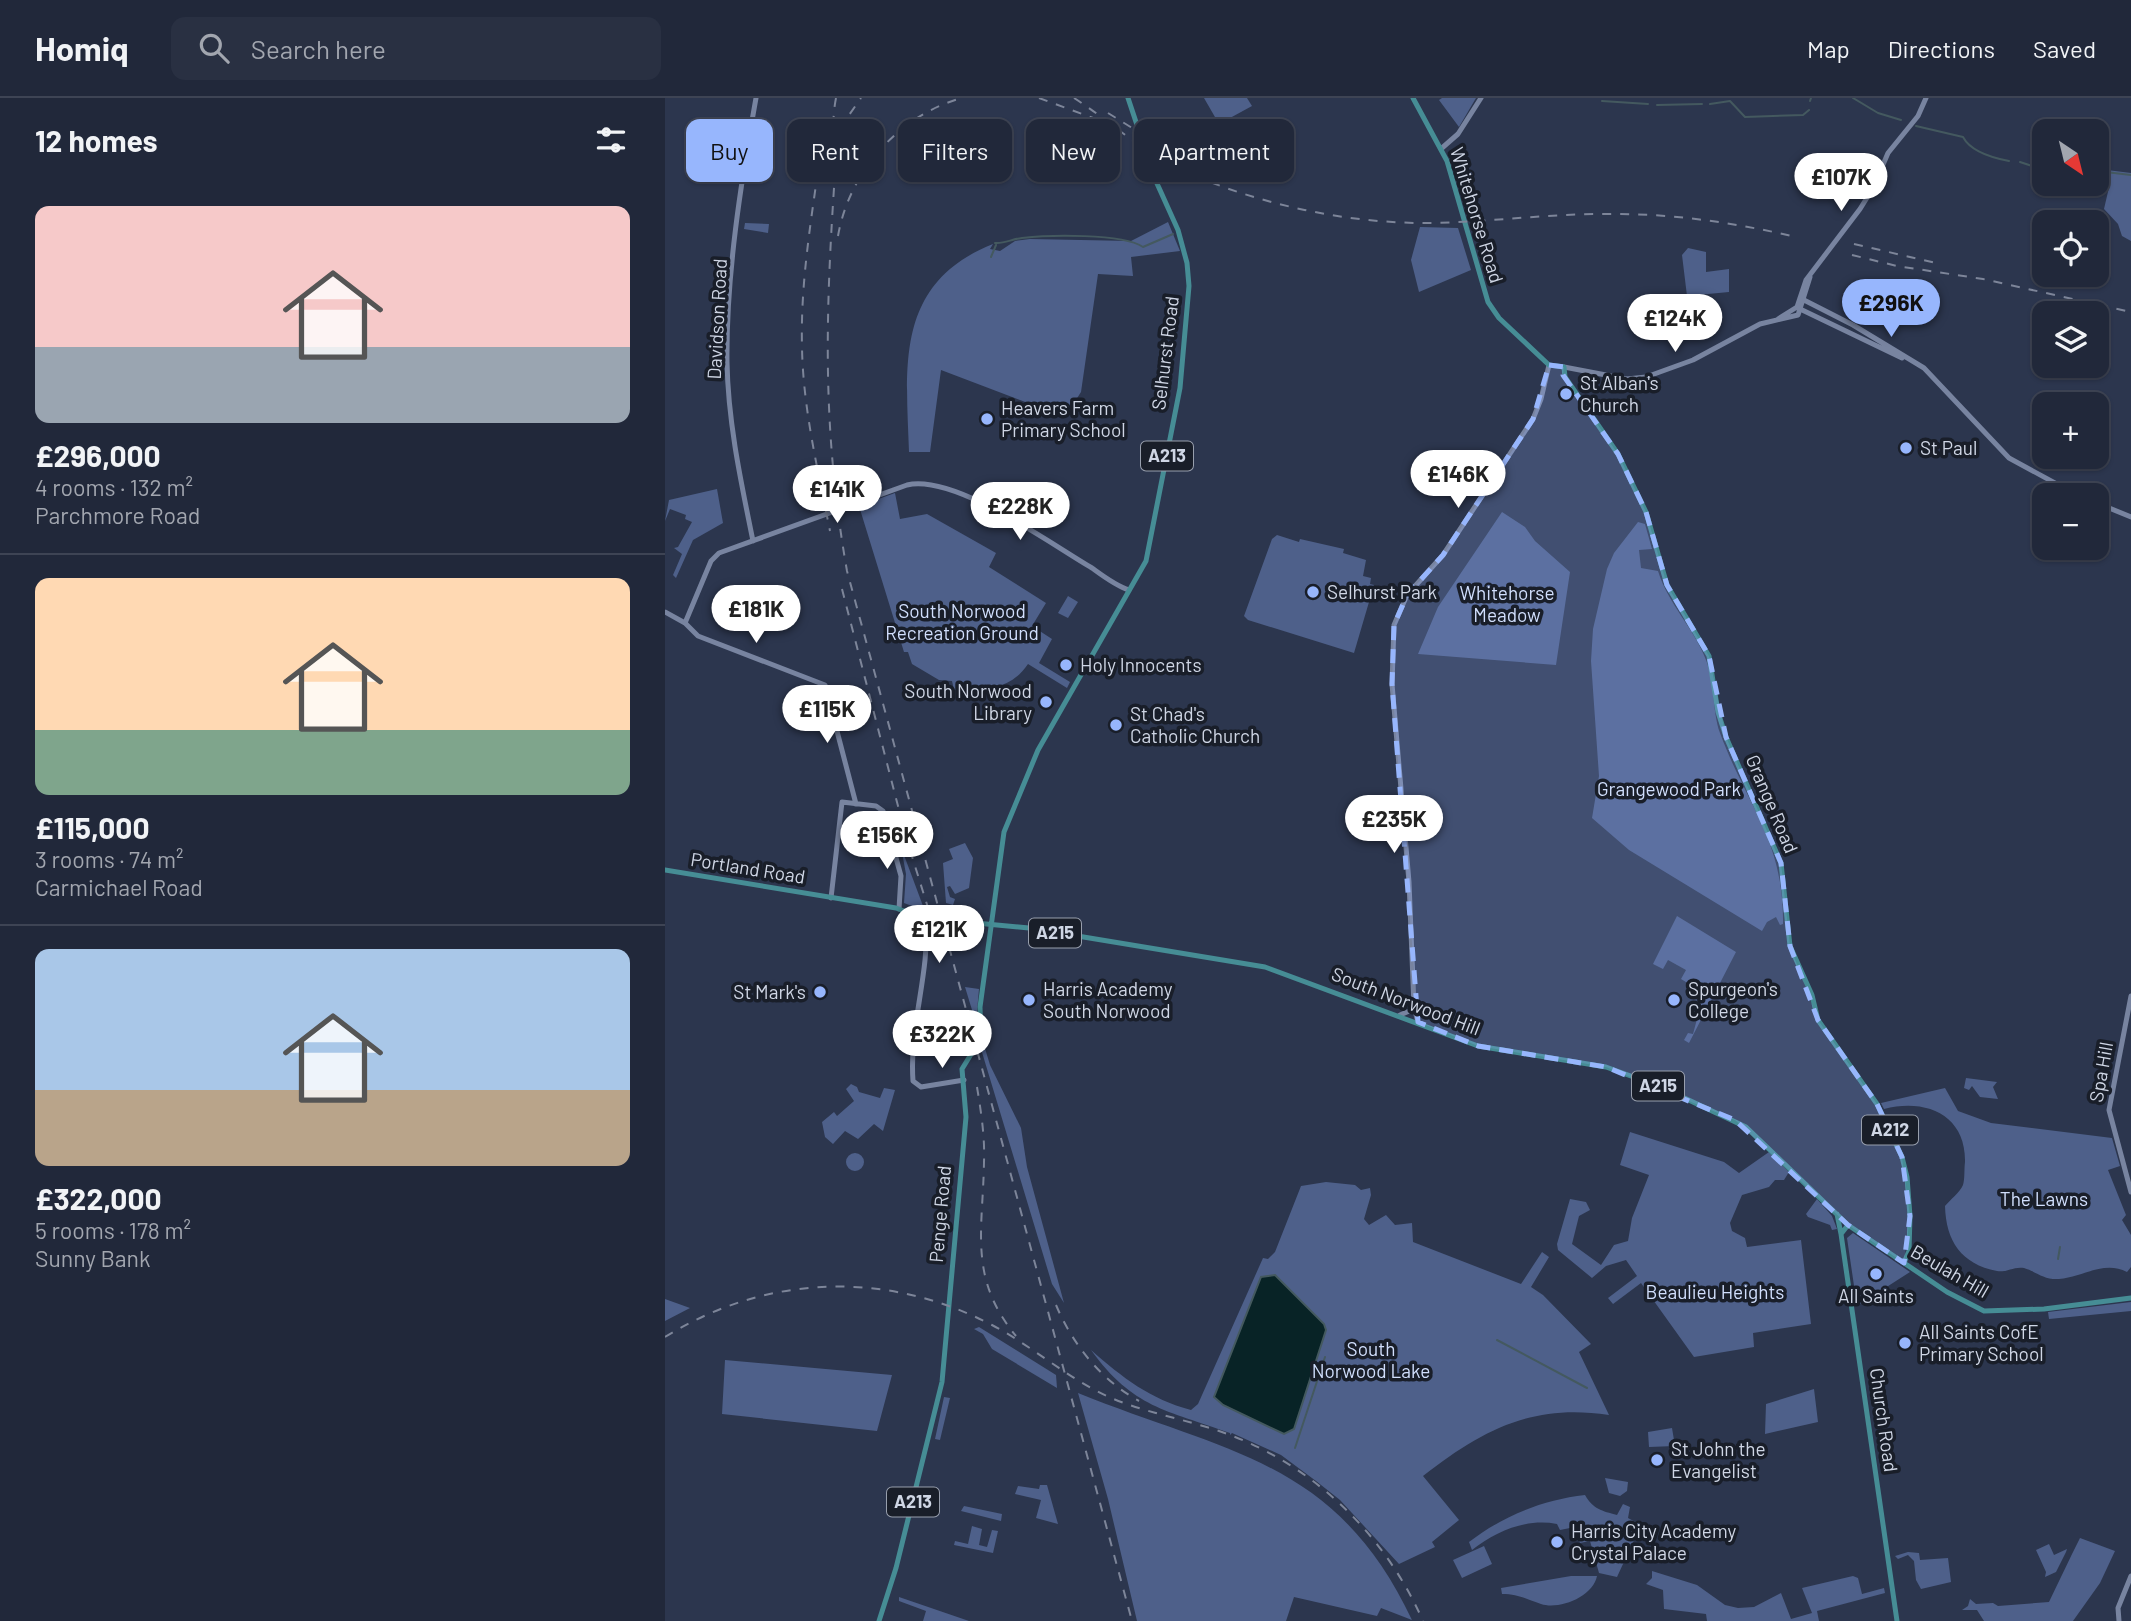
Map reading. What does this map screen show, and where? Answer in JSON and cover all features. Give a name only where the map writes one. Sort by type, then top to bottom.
[{"type":"main road","name":"Selhurst Road","points":[[990,923],[1004,832],[1017,796],[1056,716],[1129,590],[1150,548],[1179,388],[1189,286],[1178,230],[1155,179],[1128,98]]},
{"type":"main road","name":"Whitehorse Road","points":[[1413,98],[1442,148],[1463,223],[1492,309],[1549,365]]},
{"type":"main road","points":[[1549,365],[1564,367]]},
{"type":"main road","name":"Grange Road","points":[[1564,367],[1565,377],[1614,447],[1646,512],[1667,584],[1712,662],[1718,712],[1726,737],[1781,863],[1790,946],[1812,995],[1818,1020],[1877,1104],[1905,1166],[1910,1230],[1909,1251],[1904,1263]]},
{"type":"main road","name":"Portland Road","points":[[665,870],[899,909],[926,918],[990,923]]},
{"type":"main road","name":"South Norwood Hill","points":[[990,923],[1265,967],[1478,1046],[1606,1067],[1729,1118],[1758,1136],[1848,1225]]},
{"type":"main road","name":"Penge Road","points":[[879,1621],[924,1458],[944,1371],[966,1117],[965,1060],[979,1041],[980,1007],[990,923]]},
{"type":"main road","name":"Church Road","points":[[1836,1213],[1897,1621]]},
{"type":"main road","points":[[1841,1234],[1848,1225]]},
{"type":"main road","name":"Beulah Hill","points":[[1848,1225],[1947,1292],[1985,1311],[2050,1308],[2131,1298]]},
{"type":"street","name":"Davidson Road","points":[[753,541],[738,460],[727,363],[740,209],[755,98]]},
{"type":"street","points":[[1442,148],[1458,134],[1481,98]]},
{"type":"street","points":[[1564,367],[1627,379],[1646,377],[1688,363],[1752,327],[1796,316],[1810,277],[1863,205],[1888,153],[1918,116],[1926,98]]},
{"type":"street","points":[[1802,299],[1924,368],[2011,460],[2054,483]]},
{"type":"street","points":[[1798,309],[1924,368]]},
{"type":"street","points":[[1817,319],[1823,309]]},
{"type":"street","points":[[1418,1022],[1414,1009],[1409,882],[1392,684],[1394,625],[1407,595],[1443,555],[1533,419],[1540,404],[1549,365]]},
{"type":"street","points":[[685,623],[713,557],[913,484],[954,490],[976,500],[1129,590]]},
{"type":"street","points":[[2109,508],[2131,517]]},
{"type":"street","points":[[665,612],[679,623],[685,623],[698,636],[825,685],[856,804]]},
{"type":"street","points":[[831,898],[842,802],[878,807],[885,814],[901,876],[899,909]]},
{"type":"street","points":[[926,918],[925,981],[914,1027],[912,1079],[915,1085],[922,1087],[964,1080]]},
{"type":"street","name":"Spa Hill","points":[[2131,996],[2109,1110],[2131,1192]]},
{"type":"street","points":[[1400,1015],[1414,1009]]},
{"type":"street","points":[[2119,1621],[2118,1608],[2131,1576]]},
{"type":"highlighted area","points":[[1549,365],[1564,367],[1563,375],[1618,454],[1646,512],[1667,585],[1709,656],[1726,737],[1781,863],[1790,946],[1818,1020],[1877,1104],[1902,1157],[1910,1216],[1904,1263],[1848,1225],[1735,1120],[1606,1067],[1478,1046],[1418,1022],[1392,684],[1394,625],[1407,595],[1443,555],[1533,419]]},
{"type":"green space","points":[[1204,98],[1247,98],[1252,106],[1228,119],[1216,119]]},
{"type":"green space","points":[[1476,98],[1459,127],[1439,100]]},
{"type":"green space","points":[[2109,170],[2131,173],[2131,241],[2122,236],[2109,210],[2104,209],[2110,183]]},
{"type":"green space","points":[[1168,222],[1180,251],[1131,257],[1133,276],[1098,274],[1081,392],[1065,417],[941,370],[930,452],[909,452],[908,358],[913,330],[923,304],[938,281],[961,261],[993,244],[990,249],[1000,251],[1015,241],[1030,239],[1131,241]]},
{"type":"green space","points":[[745,223],[769,224],[768,233],[744,229]]},
{"type":"green space","points":[[1420,227],[1458,228],[1471,270],[1419,292],[1411,260]]},
{"type":"green space","points":[[1688,248],[1706,252],[1706,272],[1729,269],[1729,292],[1687,296],[1682,255]]},
{"type":"green space","points":[[717,489],[723,523],[693,540],[676,578],[673,575],[682,554],[674,548],[678,547],[692,522],[685,519],[686,515],[670,509],[665,521],[669,500]]},
{"type":"green space","name":"South Norwood Recreation Ground","points":[[895,493],[900,519],[927,514],[996,553],[989,567],[1046,603],[1032,626],[1052,639],[1039,663],[1070,682],[1067,688],[1028,664],[1021,673],[1005,684],[986,689],[954,690],[952,681],[939,680],[912,664],[908,652],[904,652],[859,506]]},
{"type":"green space","name":"Whitehorse Meadow","points":[[1502,512],[1525,527],[1535,541],[1570,572],[1556,665],[1418,654],[1438,607]]},
{"type":"green space","name":"Grangewood Park","points":[[1638,522],[1645,524],[1652,549],[1639,550],[1641,568],[1658,571],[1668,594],[1701,648],[1709,669],[1720,733],[1771,846],[1782,895],[1783,924],[1780,925],[1776,917],[1767,922],[1762,931],[1629,850],[1592,818],[1599,776],[1591,661],[1593,629],[1607,569],[1614,553]]},
{"type":"green space","name":"Selhurst Park","points":[[1277,535],[1299,542],[1300,539],[1344,549],[1343,553],[1366,560],[1363,576],[1371,578],[1370,584],[1374,585],[1354,653],[1248,620],[1244,616],[1272,539]]},
{"type":"green space","points":[[1068,596],[1078,602],[1068,618],[1058,613]]},
{"type":"green space","points":[[965,843],[973,858],[969,888],[955,894],[950,886],[947,887],[950,897],[955,899],[953,905],[946,903],[943,863],[953,859],[949,849]]},
{"type":"green space","points":[[901,847],[926,914],[910,909],[912,906],[904,903],[906,874]]},
{"type":"green space","points":[[1677,916],[1736,952],[1689,1043],[1684,1040],[1688,1033],[1693,1034],[1704,993],[1681,979],[1686,970],[1668,960],[1663,969],[1653,964]]},
{"type":"green space","points":[[965,987],[979,989],[976,1023]]},
{"type":"green space","points":[[984,1045],[990,1065],[1021,1128],[1027,1167],[1064,1303],[1052,1284],[981,1049]]},
{"type":"green space","points":[[1966,1078],[1997,1082],[1993,1087],[1998,1099],[1980,1097],[1972,1086],[1969,1090],[1964,1088]]},
{"type":"green space","points":[[851,1084],[857,1087],[859,1092],[880,1098],[884,1088],[895,1090],[883,1131],[874,1124],[858,1139],[845,1131],[833,1144],[825,1137],[822,1122],[834,1112],[837,1116],[854,1101],[846,1089]]},
{"type":"green space","name":"The Lawns","points":[[1945,1088],[1958,1111],[1991,1123],[2112,1138],[2120,1166],[2108,1170],[2126,1215],[2122,1220],[2131,1235],[2131,1267],[2127,1272],[2102,1268],[2068,1278],[2054,1279],[2024,1268],[1997,1271],[1984,1268],[1965,1257],[1948,1230],[1945,1206],[1964,1183],[1964,1146],[1959,1132],[1941,1114],[1928,1109],[1900,1106],[1884,1109],[1881,1103]]},
{"type":"green space","name":"Beaulieu Heights","points":[[1630,1132],[1724,1162],[1739,1173],[1769,1152],[1789,1172],[1784,1180],[1775,1180],[1769,1187],[1742,1195],[1730,1223],[1732,1231],[1745,1238],[1747,1247],[1801,1240],[1811,1324],[1753,1333],[1754,1347],[1694,1357],[1641,1283],[1613,1304],[1608,1298],[1637,1276],[1626,1260],[1606,1266],[1592,1278],[1558,1250],[1557,1244],[1570,1199],[1586,1202],[1590,1210],[1579,1216],[1572,1244],[1601,1265],[1614,1245],[1628,1241],[1632,1218],[1649,1175],[1620,1165]]},
{"type":"green space","points":[[855,1153],[861,1156],[864,1162],[861,1168],[855,1171],[849,1168],[846,1162],[849,1156]]},
{"type":"green space","name":"South Norwood Lake","points":[[1326,1182],[1355,1185],[1361,1190],[1370,1188],[1371,1195],[1364,1219],[1369,1225],[1386,1215],[1395,1225],[1412,1223],[1413,1242],[1521,1284],[1542,1252],[1549,1257],[1531,1287],[1543,1295],[1591,1344],[1579,1352],[1609,1415],[1582,1412],[1532,1417],[1488,1433],[1466,1445],[1423,1476],[1459,1520],[1432,1542],[1435,1547],[1399,1564],[1340,1500],[1281,1455],[1232,1433],[1230,1435],[1152,1405],[1121,1384],[1091,1350],[1138,1386],[1163,1400],[1191,1410],[1198,1404],[1263,1258],[1268,1259],[1275,1252],[1301,1186]]},
{"type":"green space","points":[[1817,1199],[1832,1216],[1837,1229],[1832,1230],[1830,1225],[1806,1214]]},
{"type":"green space","points":[[1853,1233],[1910,1272],[1857,1306],[1847,1238]]},
{"type":"green space","points":[[665,1299],[690,1308],[665,1321]]},
{"type":"green space","points":[[2131,1302],[2131,1311],[2049,1319],[2048,1312]]},
{"type":"green space","points":[[979,1327],[1056,1375],[1057,1388],[992,1349],[983,1334],[974,1329]]},
{"type":"green space","points":[[725,1360],[892,1375],[877,1431],[722,1414]]},
{"type":"green space","points":[[1814,1389],[1818,1422],[1765,1434],[1766,1404]]},
{"type":"green space","points":[[1078,1393],[1229,1449],[1272,1469],[1312,1493],[1349,1525],[1382,1566],[1412,1620],[1381,1608],[1377,1616],[1294,1597],[1286,1621],[1137,1621],[1108,1499]]},
{"type":"green space","points":[[944,1397],[950,1398],[940,1440],[935,1439]]},
{"type":"green space","points":[[1672,1428],[1675,1446],[1649,1447],[1648,1432]]},
{"type":"green space","points":[[1605,1478],[1628,1482],[1627,1491],[1620,1496],[1609,1493]]},
{"type":"green space","points":[[1040,1485],[1047,1485],[1058,1524],[1036,1518],[1041,1500],[1015,1494],[1018,1486],[1039,1489]]},
{"type":"green space","points":[[1585,1495],[1598,1509],[1617,1515],[1623,1504],[1630,1507],[1628,1518],[1641,1525],[1617,1577],[1599,1573],[1590,1541],[1580,1543],[1575,1527],[1560,1530],[1557,1524],[1523,1525],[1491,1537],[1472,1550],[1469,1542],[1509,1517],[1538,1505]]},
{"type":"green space","points":[[964,1506],[1002,1514],[1001,1521],[961,1511]]},
{"type":"green space","points":[[972,1526],[982,1529],[979,1545],[987,1547],[992,1530],[998,1531],[993,1553],[954,1545],[955,1541],[968,1544]]},
{"type":"green space","points":[[2080,1538],[2115,1551],[2100,1583],[2073,1621],[1984,1621],[1977,1610],[1962,1610],[1968,1606],[1970,1599],[1976,1604],[1993,1603],[1998,1606],[2049,1602]]},
{"type":"green space","points":[[2049,1544],[2054,1555],[2067,1549],[2056,1572],[2045,1577],[2046,1572],[2036,1550]]},
{"type":"green space","points":[[1484,1546],[1492,1564],[1462,1578],[1453,1560]]},
{"type":"green space","points":[[1908,1552],[1919,1553],[1920,1560],[1948,1558],[1951,1582],[1921,1589],[1916,1580],[1914,1561],[1908,1555],[1898,1559],[1895,1556]]},
{"type":"green space","points":[[1652,1571],[1697,1585],[1725,1605],[1738,1608],[1754,1607],[1781,1593],[1791,1619],[1812,1613],[1802,1588],[1853,1576],[1858,1578],[1862,1594],[1884,1588],[1885,1593],[1817,1611],[1819,1621],[1707,1621],[1706,1614],[1664,1609],[1663,1590],[1646,1584],[1652,1578]]},
{"type":"green space","points":[[1571,1576],[1597,1576],[1582,1596],[1557,1605],[1541,1604],[1502,1594],[1501,1588]]},
{"type":"green space","points":[[899,1597],[969,1621],[923,1621],[926,1611],[899,1601]]},
{"type":"shaded area","name":"South Norwood Lake","points":[[1275,1275],[1324,1324],[1326,1330],[1294,1429],[1284,1434],[1223,1405],[1214,1397],[1261,1277]]},
{"type":"waterway","points":[[1853,98],[1878,113],[1901,120]]},
{"type":"waterway","points":[[1602,101],[1648,104]]},
{"type":"waterway","points":[[1710,104],[1730,101],[1745,117],[1803,115],[1809,110]]},
{"type":"waterway","points":[[1657,105],[1702,104]]},
{"type":"waterway","points":[[1916,126],[1963,137],[1971,147],[2009,161]]},
{"type":"waterway","points":[[2020,162],[2032,166]]},
{"type":"waterway","points":[[2109,172],[2131,175]]},
{"type":"waterway","points":[[995,243],[1034,237],[1084,236],[1119,239],[1143,247],[1173,234]]},
{"type":"waterway","points":[[991,257],[996,245]]},
{"type":"waterway","points":[[2058,1259],[2060,1247]]},
{"type":"waterway","points":[[1497,1340],[1587,1388]]},
{"type":"waterway","points":[[1295,1448],[1325,1357]]},
{"type":"railway","points":[[836,98],[833,120],[828,380],[834,473],[847,571],[1132,1621]]},
{"type":"railway","points":[[847,119],[861,98]]},
{"type":"railway","points":[[838,236],[853,190],[881,149],[898,132],[918,118],[939,106],[962,98]]},
{"type":"railway","points":[[1039,98],[1093,118]]},
{"type":"railway","points":[[1074,98],[1151,153],[1179,169],[1239,192],[1303,210],[1367,220],[1432,223],[1581,214],[1651,215],[1724,223],[1796,237]]},
{"type":"railway","points":[[1108,113],[1134,129]]},
{"type":"railway","points":[[825,118],[803,290],[802,347],[808,416],[830,531]]},
{"type":"railway","points":[[1854,244],[1936,263]]},
{"type":"railway","points":[[1852,255],[1897,266],[1983,279],[2131,312]]},
{"type":"railway","points":[[842,589],[906,837],[938,940]]},
{"type":"railway","points":[[977,1087],[984,1143],[981,1232],[985,1273],[1001,1315],[1016,1336]]},
{"type":"railway","points":[[665,1337],[704,1316],[744,1301],[785,1291],[827,1287],[869,1288],[911,1295],[952,1307],[1007,1333],[1079,1381],[1109,1397],[1230,1435],[1292,1466],[1320,1486],[1369,1534],[1408,1590],[1423,1621]]},
{"type":"railway","points":[[1056,1305],[1071,1334],[1090,1360],[1112,1383],[1139,1401]]},
{"type":"place","name":"St Alban's Church","points":[[1566,394]]},
{"type":"place","name":"Heavers Farm Primary School","points":[[987,419]]},
{"type":"place","name":"St Paul","points":[[1906,448]]},
{"type":"place","name":"Selhurst Park","points":[[1313,592]]},
{"type":"place","name":"Holy Innocents","points":[[1066,665]]},
{"type":"place","name":"South Norwood Library","points":[[1046,702]]},
{"type":"place","name":"St Chad's Catholic Church","points":[[1116,725]]},
{"type":"place","name":"St Mark's","points":[[820,992]]},
{"type":"place","name":"Harris Academy South Norwood","points":[[1029,1000]]},
{"type":"place","name":"Spurgeon's College","points":[[1674,1000]]},
{"type":"place","name":"All Saints","points":[[1876,1274]]},
{"type":"place","name":"All Saints CofE Primary School","points":[[1905,1343]]},
{"type":"place","name":"St John the Evangelist","points":[[1657,1460]]},
{"type":"place","name":"Harris City Academy Crystal Palace","points":[[1557,1542]]}]
